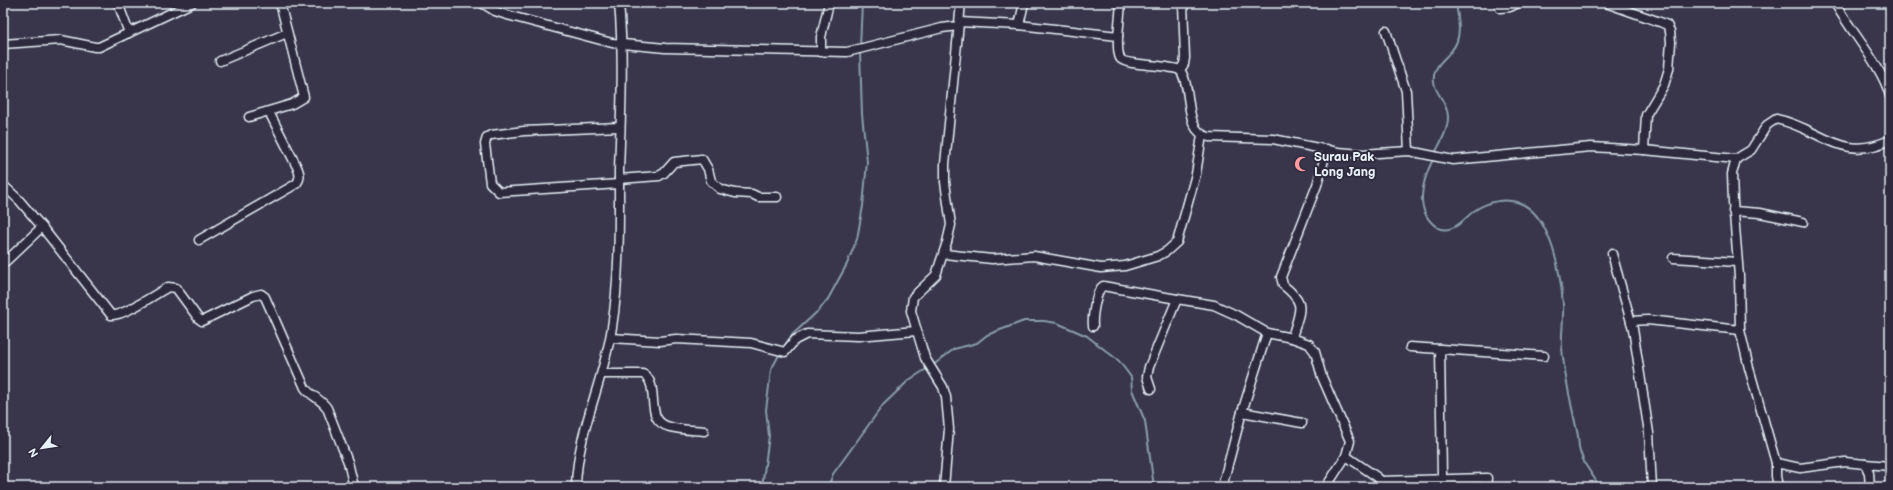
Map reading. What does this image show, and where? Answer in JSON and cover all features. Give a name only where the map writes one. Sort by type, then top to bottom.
[{"type":"street","points":[[118,3],[129,33]]},
{"type":"street","points":[[3,44],[61,40],[95,47],[129,33],[192,3]]},
{"type":"street","points":[[249,117],[292,104],[304,97],[286,33],[280,3]]},
{"type":"street","points":[[482,3],[495,11],[507,15],[622,44],[665,48],[848,52],[959,24],[1019,25],[1118,36]]},
{"type":"street","points":[[576,487],[581,446],[602,374],[610,338],[618,260],[622,44],[620,3]]},
{"type":"street","points":[[821,52],[821,37],[829,3]]},
{"type":"street","points":[[944,487],[949,442],[945,391],[928,365],[916,331],[911,311],[913,297],[936,274],[944,254],[951,225],[945,182],[945,164],[961,3]]},
{"type":"street","points":[[1019,25],[1024,3]]},
{"type":"street","points":[[1121,3],[1118,36],[1118,52],[1120,58],[1126,63],[1169,66],[1180,70],[1188,85],[1192,120],[1195,128],[1202,135],[1218,138],[1272,140],[1362,154],[1409,151],[1440,159],[1468,160],[1579,148],[1644,150],[1736,159],[1751,150],[1767,125],[1776,119],[1838,144],[1854,148],[1870,148],[1890,140]]},
{"type":"street","points":[[1180,70],[1185,58],[1183,3]]},
{"type":"street","points":[[1500,8],[1510,7],[1518,3]]},
{"type":"street","points":[[1606,3],[1667,25],[1670,31],[1669,69],[1664,85],[1646,115],[1644,150]]},
{"type":"street","points":[[1835,3],[1845,21],[1880,73],[1890,96]]},
{"type":"street","points":[[1386,32],[1406,92],[1409,151]]},
{"type":"street","points":[[220,61],[286,33]]},
{"type":"street","points":[[199,240],[296,184],[300,175],[297,167],[269,112]]},
{"type":"street","points":[[620,127],[504,134],[488,137],[485,144],[490,183],[499,192],[619,182],[659,176],[664,173],[674,162],[702,159],[708,169],[711,181],[720,189],[735,193],[752,194],[758,197],[776,197]]},
{"type":"street","points":[[944,254],[992,259],[1034,256],[1101,268],[1125,266],[1158,256],[1167,251],[1177,242],[1196,174],[1202,135]]},
{"type":"street","points":[[1292,338],[1300,309],[1299,303],[1297,297],[1282,285],[1281,277],[1317,185],[1327,149]]},
{"type":"street","points":[[1719,157],[1725,162],[1732,174]]},
{"type":"street","points":[[1736,159],[1732,174],[1740,330],[1747,361],[1776,463],[1778,487]]},
{"type":"street","points":[[3,185],[19,200],[42,227],[110,315],[115,316],[168,287],[176,288],[198,318],[202,321],[253,296],[261,294],[265,297],[305,388],[308,393],[324,403],[333,419],[348,462],[354,487]]},
{"type":"street","points":[[1733,211],[1760,213],[1803,222]]},
{"type":"street","points":[[3,264],[42,227]]},
{"type":"street","points":[[1612,254],[1631,321],[1647,420],[1652,487]]},
{"type":"street","points":[[1673,258],[1737,262]]},
{"type":"street","points":[[1093,326],[1092,320],[1098,292],[1103,286],[1214,306],[1236,315],[1267,333],[1292,338],[1309,344],[1315,352],[1322,377],[1350,441],[1346,456],[1326,487]]},
{"type":"street","points":[[1150,389],[1147,377],[1149,366],[1177,299]]},
{"type":"street","points":[[1631,321],[1648,320],[1740,330]]},
{"type":"street","points":[[610,338],[660,341],[676,339],[751,343],[785,352],[795,340],[807,334],[858,336],[916,331]]},
{"type":"street","points":[[1224,487],[1242,412],[1267,333]]},
{"type":"street","points":[[1410,347],[1544,356]]},
{"type":"street","points":[[1440,349],[1442,478]]},
{"type":"street","points":[[602,374],[643,374],[648,377],[650,382],[654,412],[661,424],[669,427],[704,431]]},
{"type":"street","points":[[1242,412],[1302,423]]},
{"type":"street","points":[[1346,456],[1372,472],[1380,484],[1442,478],[1487,478],[1486,487]]},
{"type":"street","points":[[1776,463],[1800,468],[1845,462],[1890,466]]},
{"type":"street","points":[[1865,464],[1869,473],[1870,487]]},
{"type":"waterway","points":[[860,47],[862,3]]},
{"type":"waterway","points":[[1434,155],[1448,122],[1447,111],[1435,86],[1434,75],[1435,71],[1452,50],[1458,39],[1459,21],[1456,3]]},
{"type":"waterway","points":[[785,345],[791,336],[819,310],[828,299],[847,264],[857,239],[863,206],[867,162],[862,114],[860,51]]},
{"type":"waterway","points":[[1433,159],[1423,186],[1422,196],[1425,213],[1430,221],[1438,228],[1450,229],[1455,227],[1481,207],[1496,201],[1507,200],[1517,202],[1529,208],[1538,218],[1546,231],[1557,262],[1560,278],[1563,305],[1562,342],[1564,368],[1578,434],[1579,449],[1585,464],[1600,487]]},
{"type":"waterway","points":[[932,366],[954,349],[977,343],[987,335],[1024,321],[1044,321],[1057,323],[1087,336],[1119,361],[1131,377],[1132,390],[1145,421],[1154,487]]},
{"type":"waterway","points":[[762,487],[769,436],[766,410],[771,370],[779,355]]},
{"type":"waterway","points":[[828,487],[833,474],[883,405],[909,380],[928,368]]},
{"type":"place","name":"Surau Pak Long Jang","points":[[1302,164]]}]
